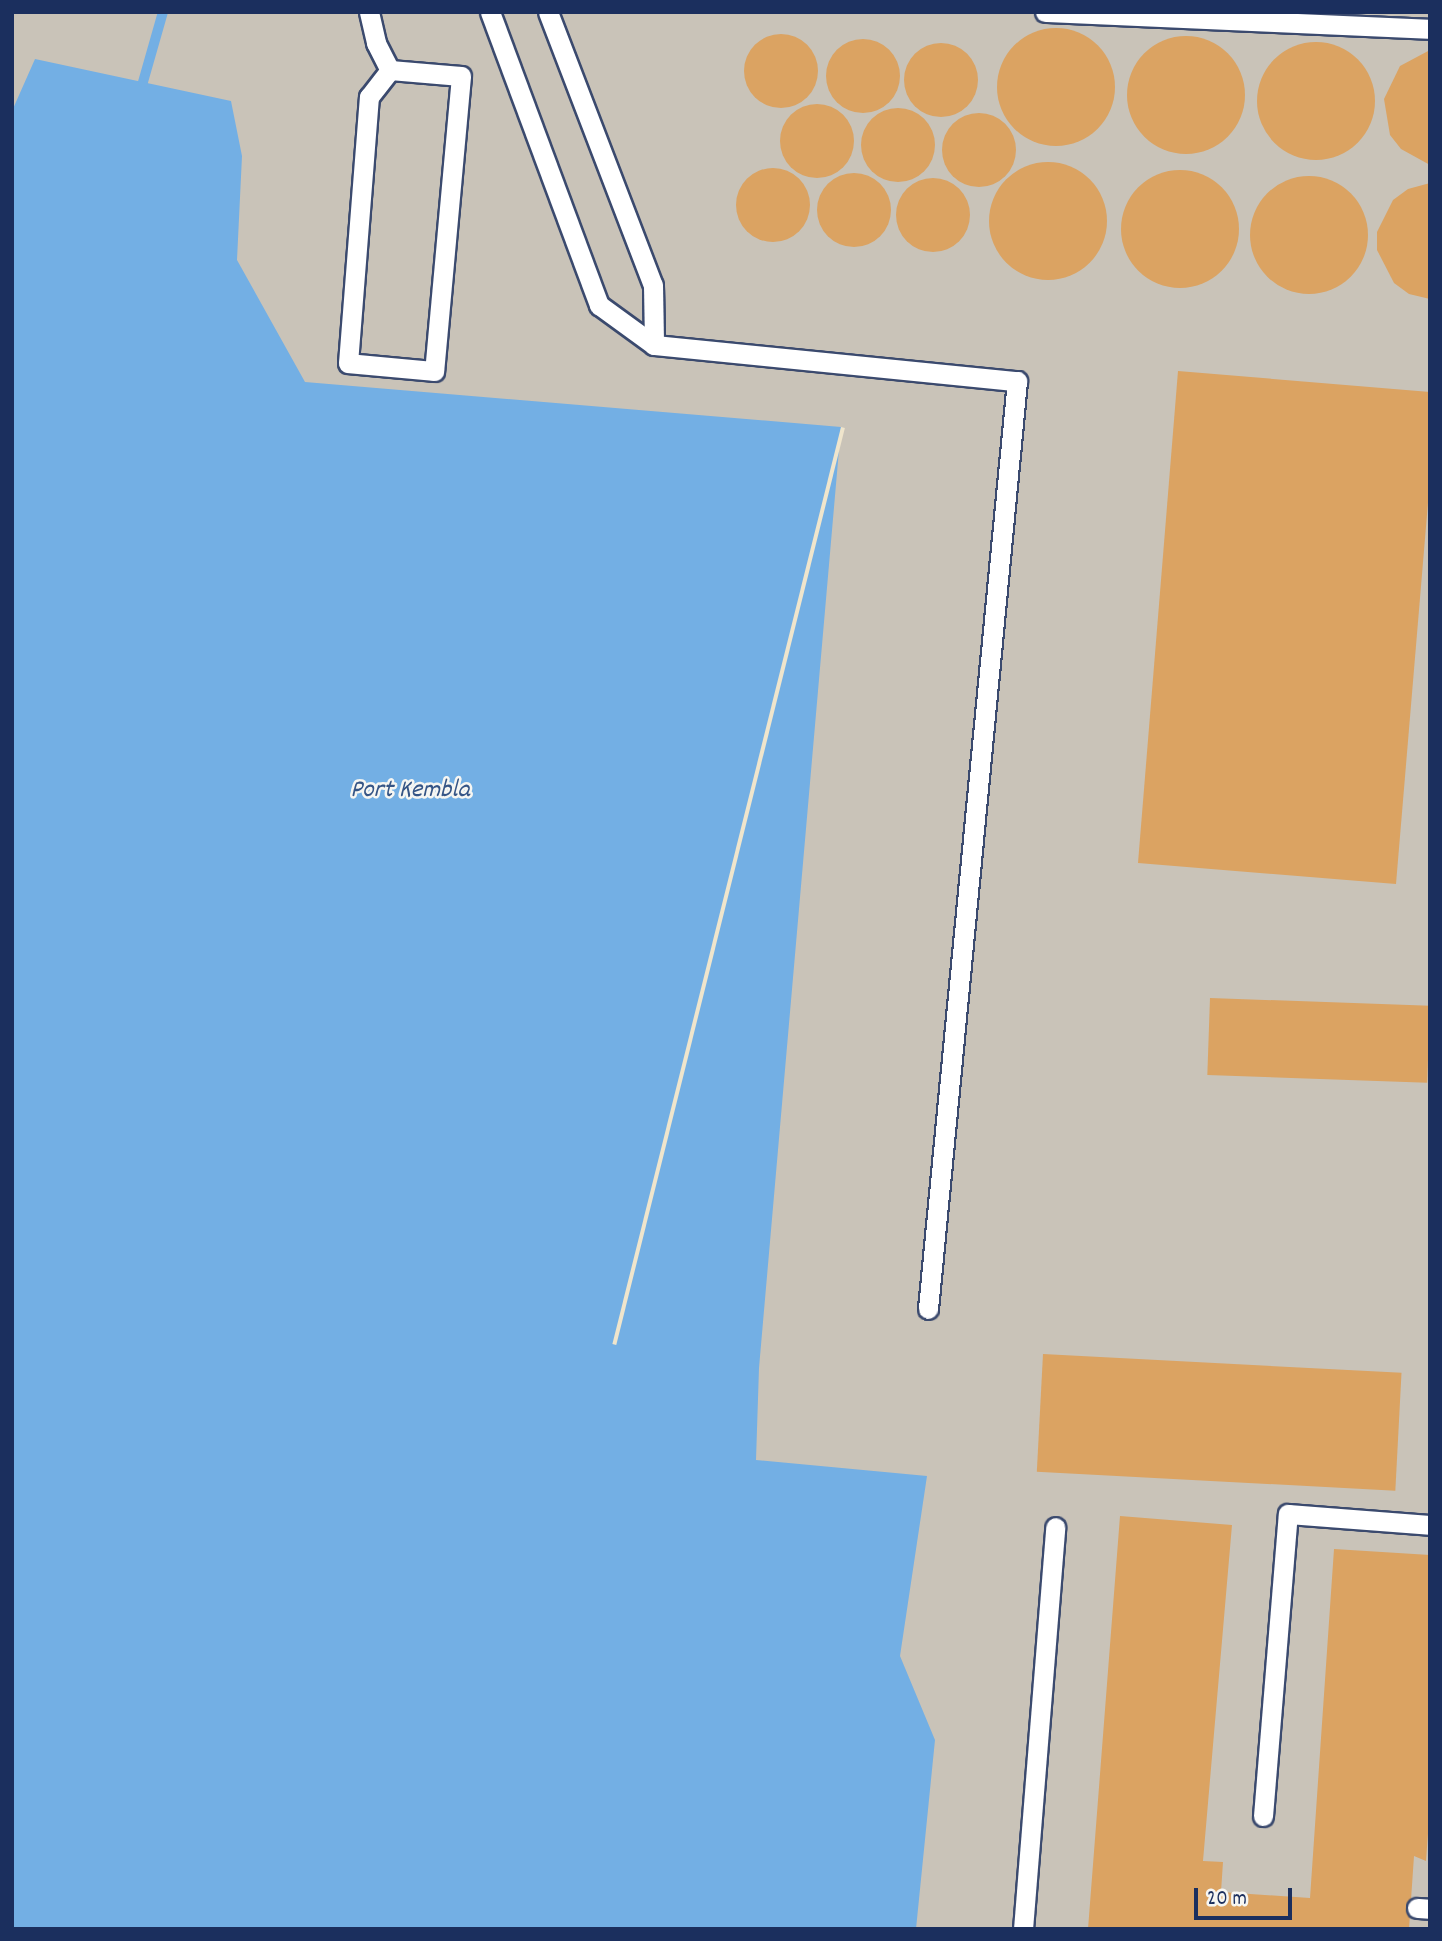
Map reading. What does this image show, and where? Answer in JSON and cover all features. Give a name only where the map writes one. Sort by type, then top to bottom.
[{"type":"lane","points":[[369,12],[376,44],[390,70]]},
{"type":"lane","points":[[490,12],[599,305],[654,345],[1017,381],[928,1309]]},
{"type":"lane","points":[[548,12],[653,285],[654,345]]},
{"type":"lane","points":[[1045,12],[1430,29]]},
{"type":"lane","points":[[390,70],[461,76],[434,371],[348,363],[369,97],[390,70]]},
{"type":"lane","points":[[1263,1816],[1288,1514],[1430,1525]]},
{"type":"lane","points":[[1023,1929],[1055,1527]]},
{"type":"shaded area","points":[[12,12],[1430,12],[1430,1929],[12,1929]]},
{"type":"water","name":"Port Kembla","points":[[35,59],[231,101],[242,156],[237,260],[305,382],[841,427],[759,1368],[756,1460],[927,1476],[900,1656],[935,1740],[916,1929],[12,1929],[12,111]]},
{"type":"pier","points":[[841,427],[845,428],[616,1345],[612,1344]]},
{"type":"building","points":[[1056,28],[1079,33],[1098,45],[1110,64],[1115,87],[1110,110],[1098,129],[1079,141],[1056,146],[1033,141],[1014,129],[1002,110],[997,87],[1002,64],[1014,45],[1033,33]]},
{"type":"building","points":[[781,34],[795,37],[807,45],[815,57],[818,71],[815,85],[807,97],[795,105],[781,108],[767,105],[755,97],[747,85],[744,71],[747,57],[755,45],[767,37]]},
{"type":"building","points":[[1186,36],[1209,41],[1228,53],[1240,72],[1245,95],[1240,118],[1228,137],[1209,149],[1186,154],[1163,149],[1144,137],[1132,118],[1127,95],[1132,72],[1144,53],[1163,41]]},
{"type":"building","points":[[863,39],[884,45],[894,55],[900,76],[894,97],[884,107],[863,113],[842,107],[832,97],[826,76],[832,55],[842,45]]},
{"type":"building","points":[[1316,42],[1339,47],[1358,59],[1370,78],[1375,101],[1370,124],[1358,143],[1339,155],[1316,160],[1293,155],[1274,143],[1262,124],[1257,101],[1262,78],[1274,59],[1293,47]]},
{"type":"building","points":[[941,43],[955,46],[967,54],[975,66],[978,80],[975,94],[967,106],[955,114],[941,117],[927,114],[915,106],[907,94],[904,80],[907,66],[915,54],[927,46]]},
{"type":"building","points":[[1430,50],[1430,165],[1401,149],[1390,135],[1384,99],[1400,66]]},
{"type":"building","points":[[817,104],[838,110],[848,120],[854,141],[848,162],[838,172],[817,178],[796,172],[786,162],[780,141],[786,120],[796,110]]},
{"type":"building","points":[[898,108],[912,111],[924,119],[932,131],[935,145],[932,159],[924,171],[912,179],[898,182],[884,179],[872,171],[864,159],[861,145],[864,131],[872,119],[884,111]]},
{"type":"building","points":[[979,113],[1000,119],[1010,129],[1016,150],[1010,171],[1000,181],[979,187],[958,181],[948,171],[942,150],[948,129],[958,119]]},
{"type":"building","points":[[1048,162],[1071,167],[1090,179],[1102,198],[1107,221],[1102,244],[1090,263],[1071,275],[1048,280],[1025,275],[1006,263],[994,244],[989,221],[994,198],[1006,179],[1025,167]]},
{"type":"building","points":[[773,168],[787,171],[799,179],[807,191],[810,205],[807,219],[799,231],[787,239],[773,242],[759,239],[747,231],[739,219],[736,205],[739,191],[747,179],[759,171]]},
{"type":"building","points":[[1180,170],[1203,175],[1222,187],[1234,206],[1239,229],[1234,252],[1222,271],[1203,283],[1180,288],[1157,283],[1138,271],[1126,252],[1121,229],[1126,206],[1138,187],[1157,175]]},
{"type":"building","points":[[854,173],[875,179],[885,189],[891,210],[885,231],[875,241],[854,247],[833,241],[823,231],[817,210],[823,189],[833,179]]},
{"type":"building","points":[[1309,176],[1332,181],[1351,193],[1363,212],[1368,235],[1363,258],[1351,277],[1332,289],[1309,294],[1286,289],[1267,277],[1255,258],[1250,235],[1255,212],[1267,193],[1286,181]]},
{"type":"building","points":[[933,178],[954,184],[964,194],[970,215],[964,236],[954,246],[933,252],[912,246],[902,236],[896,215],[902,194],[912,184]]},
{"type":"building","points":[[1430,183],[1430,299],[1409,294],[1394,283],[1377,250],[1377,232],[1393,200],[1408,189]]},
{"type":"building","points":[[1178,371],[1430,392],[1430,479],[1396,884],[1138,863]]},
{"type":"building","points":[[1210,998],[1430,1006],[1427,1083],[1207,1075]]},
{"type":"building","points":[[1043,1354],[1402,1373],[1395,1491],[1037,1472]]},
{"type":"building","points":[[1120,1516],[1232,1525],[1203,1861],[1223,1862],[1221,1892],[1310,1898],[1334,1549],[1430,1555],[1430,1806],[1426,1861],[1414,1856],[1409,1929],[1088,1929]]},
{"type":"waterway","points":[[143,82],[163,12]]}]
